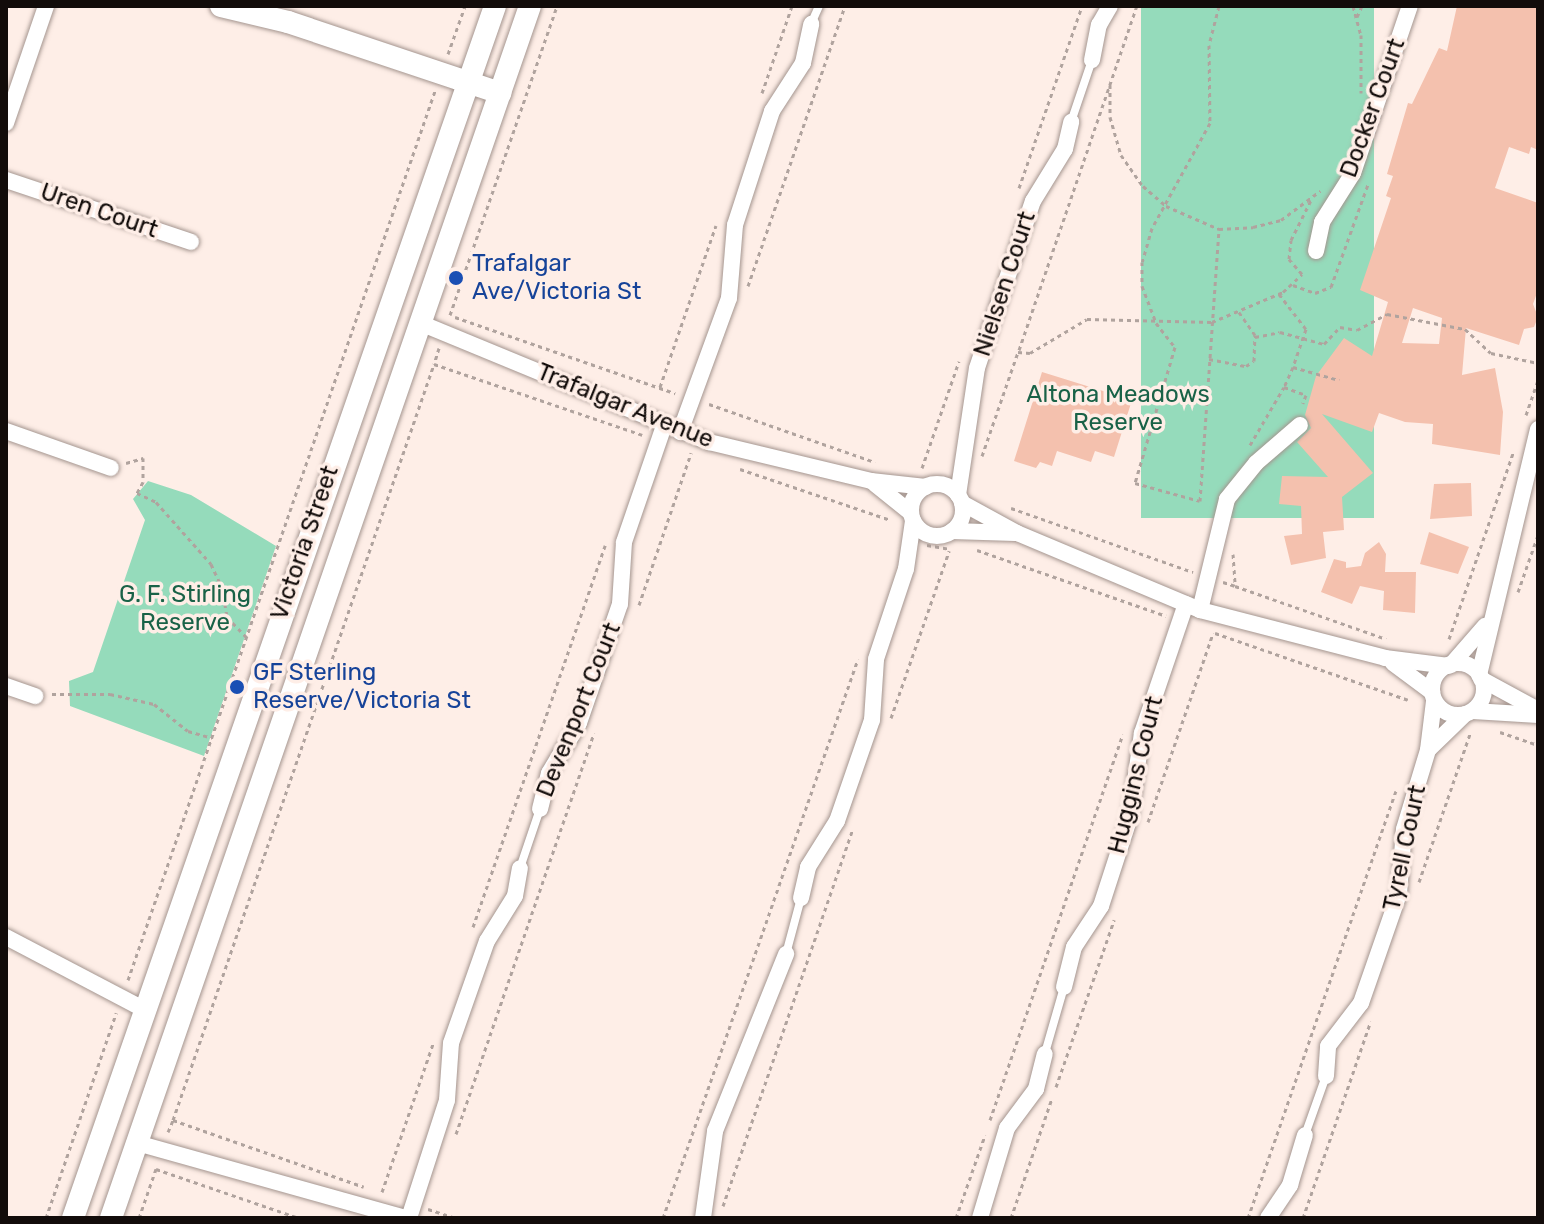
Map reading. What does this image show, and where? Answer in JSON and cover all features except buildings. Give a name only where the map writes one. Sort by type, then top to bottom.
[{"type":"street","points":[[6,123],[46,6]]},
{"type":"street","points":[[226,6],[288,22],[500,93]]},
{"type":"street","points":[[258,6],[288,22]]},
{"type":"street","name":"Victoria Street","points":[[73,1218],[386,311],[495,6]]},
{"type":"street","name":"Victoria Street","points":[[111,1218],[530,6]]},
{"type":"street","points":[[1092,60],[1099,25],[1110,6]]},
{"type":"street","name":"Docker Court","points":[[1316,251],[1322,222],[1353,173],[1410,6]]},
{"type":"street","name":"Devenport Court","points":[[540,809],[549,773],[579,723],[620,604],[624,542],[661,434],[729,298],[735,225],[772,111],[803,63],[811,24]]},
{"type":"street","name":"Nielsen Court","points":[[960,499],[977,368],[1033,201],[1065,149],[1071,122]]},
{"type":"street","name":"Uren Court","points":[[6,180],[191,242]]},
{"type":"street","name":"Trafalgar Avenue","points":[[386,311],[420,323],[661,434],[871,481],[930,486]]},
{"type":"street","name":"Huggins Court","points":[[1064,987],[1074,947],[1101,906],[1120,847],[1137,792],[1142,733],[1180,621],[1211,578],[1213,543],[1227,499],[1256,463],[1300,425]]},
{"type":"street","points":[[1469,712],[1483,696],[1480,677],[1490,618],[1530,427]]},
{"type":"street","points":[[6,431],[111,468]]},
{"type":"street","points":[[801,898],[808,867],[837,821],[869,730],[876,659],[906,569],[914,497],[964,454]]},
{"type":"street","name":"Trafalgar Avenue","points":[[871,481],[912,517]]},
{"type":"street","points":[[930,486],[960,499],[1017,533],[1193,607],[1385,658],[1467,665],[1480,677],[1538,713]]},
{"type":"street","points":[[948,539],[961,519],[960,499]]},
{"type":"street","points":[[912,517],[926,534],[948,539]]},
{"type":"street","points":[[906,569],[919,552],[948,539],[979,532],[1017,533]]},
{"type":"street","points":[[1433,696],[1436,676],[1490,618]]},
{"type":"street","points":[[1385,658],[1433,696],[1447,713],[1538,713]]},
{"type":"street","points":[[6,686],[35,696]]},
{"type":"street","name":"Tyrell Court","points":[[1326,1076],[1328,1046],[1361,1003],[1399,894],[1404,829],[1428,750],[1433,696]]},
{"type":"street","name":"Tyrell Court","points":[[1428,750],[1469,712]]},
{"type":"street","points":[[103,1130],[162,1152],[407,1213],[447,1100],[451,1043],[487,941],[515,896],[520,868]]},
{"type":"street","points":[[6,937],[145,1010]]},
{"type":"street","points":[[703,1218],[715,1131],[786,954]]},
{"type":"street","points":[[980,1218],[1007,1128],[1036,1089],[1045,1054]]},
{"type":"street","points":[[1268,1218],[1290,1185],[1305,1135]]},
{"type":"lane","points":[[811,24],[819,6]]},
{"type":"lane","points":[[1071,122],[1092,60]]},
{"type":"lane","points":[[520,868],[540,809]]},
{"type":"lane","points":[[786,954],[801,898]]},
{"type":"lane","points":[[1045,1054],[1064,987]]},
{"type":"lane","points":[[1305,1135],[1326,1076]]},
{"type":"path","points":[[46,1218],[465,6]]},
{"type":"path","points":[[450,315],[557,6]]},
{"type":"path","points":[[743,301],[845,6]]},
{"type":"path","points":[[982,458],[1137,6]]},
{"type":"path","points":[[1219,6],[1209,45],[1210,123],[1152,228],[1142,262],[1142,286],[1156,323],[1175,347],[1135,483],[1200,501],[1219,229]]},
{"type":"path","points":[[1353,6],[1357,19],[1359,105]]},
{"type":"path","points":[[1357,19],[1362,6]]},
{"type":"path","points":[[1110,85],[1110,117],[1121,155],[1143,186],[1166,206],[1219,229],[1281,220],[1325,187]]},
{"type":"path","points":[[1018,352],[1030,353],[1087,319],[1212,322],[1279,294],[1302,274],[1289,259],[1291,240],[1312,198]]},
{"type":"path","points":[[1256,463],[1250,445],[1284,387],[1304,338],[1304,325],[1279,294]]},
{"type":"path","points":[[1209,359],[1252,364],[1255,337],[1238,311]]},
{"type":"path","points":[[1255,337],[1280,332],[1324,344],[1340,327],[1357,330],[1387,314],[1465,329],[1491,353],[1538,363]]},
{"type":"path","points":[[139,1218],[434,364]]},
{"type":"path","points":[[1293,367],[1339,380]]},
{"type":"path","points":[[1530,427],[1538,380]]},
{"type":"path","points":[[1284,387],[1306,395],[1303,403]]},
{"type":"path","points":[[708,404],[713,389]]},
{"type":"path","points":[[638,451],[661,434],[705,457]]},
{"type":"path","points":[[1446,646],[1518,439]]},
{"type":"path","points":[[635,616],[691,452]]},
{"type":"path","points":[[111,468],[143,458],[143,482],[137,493],[156,502],[211,564],[222,588],[227,617],[247,638]]},
{"type":"path","points":[[734,467],[891,520]]},
{"type":"path","points":[[988,516],[994,502],[1396,642]]},
{"type":"path","points":[[979,532],[975,550],[1408,700]]},
{"type":"path","points":[[887,729],[948,539]]},
{"type":"path","points":[[469,940],[607,540]]},
{"type":"path","points":[[1233,550],[1235,586]]},
{"type":"path","points":[[1146,828],[1213,633]]},
{"type":"path","points":[[663,1218],[859,655]]},
{"type":"path","points":[[35,696],[110,694],[154,704],[188,731],[212,738]]},
{"type":"path","points":[[456,1135],[599,720]]},
{"type":"path","points":[[956,1218],[1128,721]]},
{"type":"path","points":[[1450,727],[1470,735]]},
{"type":"path","points":[[1248,1218],[1396,790]]},
{"type":"path","points":[[719,1218],[857,818]]},
{"type":"path","points":[[1011,1218],[1115,918]]},
{"type":"path","points":[[381,1193],[438,1029]]},
{"type":"path","points":[[173,1120],[381,1193],[407,1213],[455,1218]]},
{"type":"path","points":[[156,1169],[299,1218]]},
{"type":"path","points":[[407,1213],[435,1195]]},
{"type":"green space","name":"Altona Meadows Reserve","points":[[1141,6],[1374,6],[1374,518],[1141,518]]},
{"type":"green space","name":"G. F. Stirling Reserve","points":[[148,481],[191,495],[276,546],[204,756],[70,706],[69,681],[93,672],[145,520],[133,499]]},
{"type":"place","name":"Trafalgar Ave/Victoria St","points":[[456,278]]},
{"type":"place","name":"GF Sterling Reserve/Victoria St","points":[[237,687]]}]
